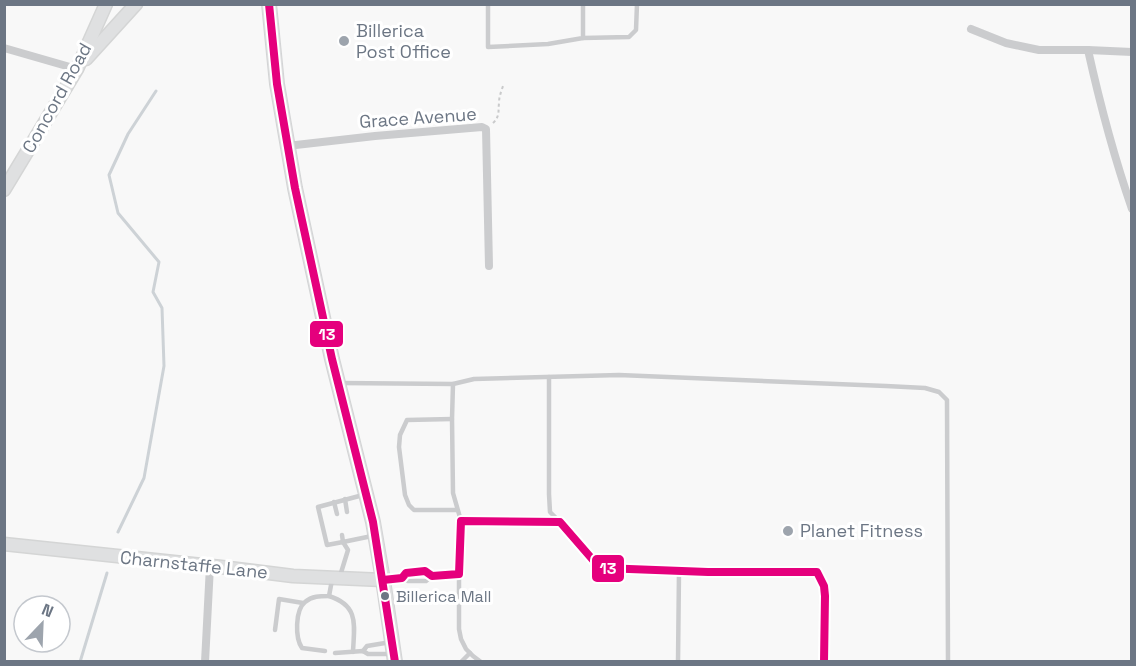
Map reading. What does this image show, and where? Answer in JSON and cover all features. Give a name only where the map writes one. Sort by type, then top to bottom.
[{"type":"main road","name":"Concord Road","points":[[4,189],[77,69],[106,4]]},
{"type":"main road","points":[[77,69],[136,4]]},
{"type":"main road","points":[[269,4],[277,84],[295,188],[337,383],[375,535],[393,653]]},
{"type":"main road","name":"Charnstaffe Lane","points":[[4,544],[294,576],[383,580]]},
{"type":"street","points":[[971,29],[1006,44],[1039,50],[1131,52]]},
{"type":"street","points":[[4,48],[77,69]]},
{"type":"street","points":[[1088,50],[1097,92],[1131,210]]},
{"type":"street","name":"Grace Avenue","points":[[288,146],[375,136],[482,127],[486,129],[489,266]]},
{"type":"street","points":[[205,662],[210,566]]},
{"type":"lane","points":[[488,4],[488,47],[548,44],[583,38],[629,37],[636,30],[637,4]]},
{"type":"lane","points":[[583,4],[583,38]]},
{"type":"lane","points":[[337,383],[453,384],[474,379],[619,375],[925,388],[939,392],[947,400],[948,662]]},
{"type":"lane","points":[[549,377],[550,512],[593,560],[603,568],[817,572],[824,586],[825,596],[824,662]]},
{"type":"lane","points":[[453,384],[453,493],[461,521],[459,629],[466,650],[481,662]]},
{"type":"lane","points":[[452,419],[407,420],[400,435],[399,447],[405,495],[409,505],[414,510],[457,510]]},
{"type":"lane","points":[[366,495],[318,507],[327,544],[375,535]]},
{"type":"lane","points":[[345,499],[347,512]]},
{"type":"lane","points":[[334,502],[337,514]]},
{"type":"lane","points":[[461,521],[560,522]]},
{"type":"lane","points":[[351,533],[353,540]]},
{"type":"lane","points":[[329,596],[348,550],[342,535]]},
{"type":"lane","points":[[402,578],[406,573],[425,571],[432,576]]},
{"type":"lane","points":[[678,662],[679,571]]},
{"type":"lane","points":[[383,580],[402,578],[408,581],[426,581],[432,576],[459,574]]},
{"type":"lane","points":[[325,651],[302,648],[298,643],[299,611],[303,603],[314,596],[329,596],[343,601],[350,611],[355,622],[353,652]]},
{"type":"lane","points":[[275,630],[279,598],[303,603]]},
{"type":"lane","points":[[363,651],[367,646],[393,653]]},
{"type":"lane","points":[[335,653],[363,651],[368,654],[393,653]]},
{"type":"lane","points":[[461,662],[470,653]]},
{"type":"path","points":[[486,129],[497,119],[502,86]]},
{"type":"waterway","points":[[118,532],[144,478],[164,366],[162,308],[153,292],[159,262],[118,213],[109,175],[128,134],[156,91]]},
{"type":"waterway","points":[[80,662],[107,573]]},
{"type":"transit line","name":"13","points":[[269,4],[277,84],[295,188],[332,359],[373,522],[395,662]]},
{"type":"transit line","name":"13","points":[[383,580],[402,578],[406,573],[425,571],[432,576],[459,574],[461,521],[560,522],[593,560],[603,568],[708,572],[817,572],[824,586],[825,596],[824,662]]},
{"type":"place","name":"Billerica Post Office","points":[[344,41]]},
{"type":"place","name":"Planet Fitness","points":[[788,531]]},
{"type":"place","name":"Billerica Mall","points":[[385,596]]}]
